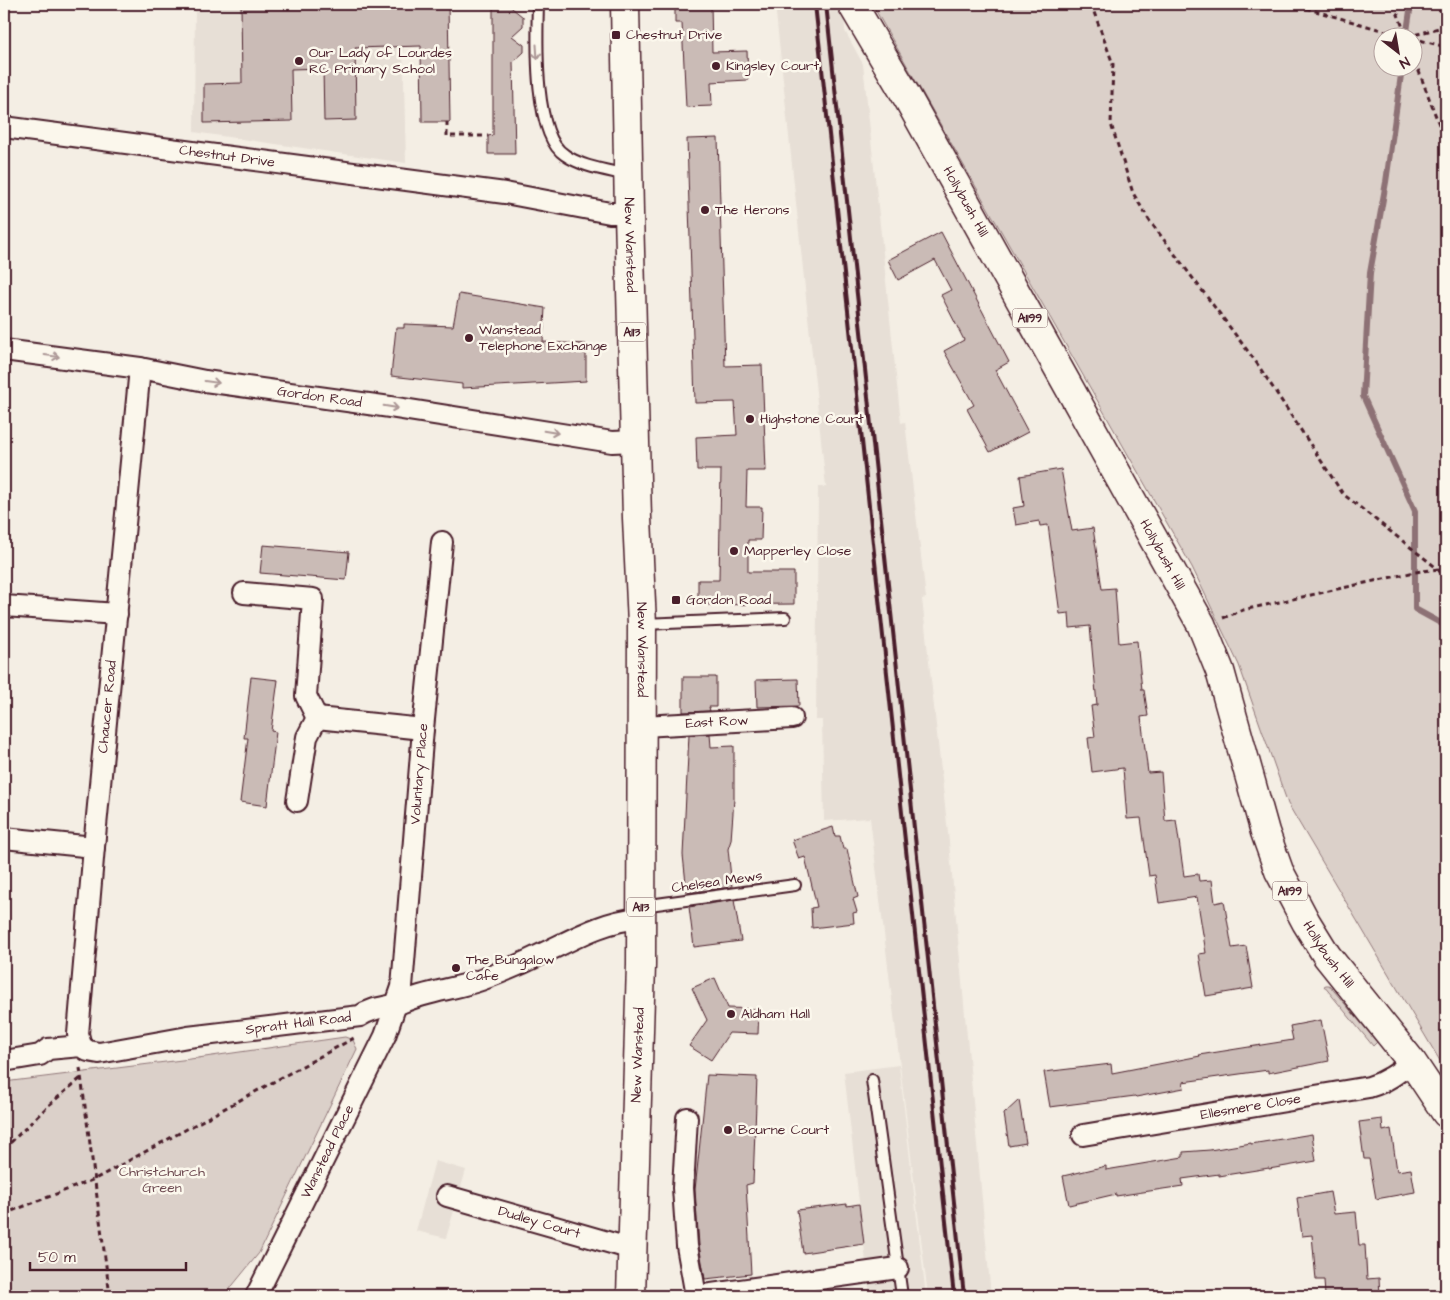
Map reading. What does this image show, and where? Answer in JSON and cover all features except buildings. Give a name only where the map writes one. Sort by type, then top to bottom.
[{"type":"main road","name":"New Wanstead","points":[[625,4],[635,441],[642,624],[641,965],[631,1296]]},
{"type":"main road","name":"Hollybush Hill","points":[[852,4],[907,97],[1201,624],[1220,671],[1265,832],[1279,871],[1306,922],[1327,956],[1412,1062],[1446,1113]]},
{"type":"street","name":"Chestnut Drive","points":[[4,127],[504,193],[610,213],[629,213]]},
{"type":"street","name":"Gordon Road","points":[[4,350],[140,368],[205,381],[390,407],[612,442],[635,441]]},
{"type":"street","name":"Chaucer Road","points":[[81,1046],[78,1034],[94,847],[140,368]]},
{"type":"street","name":"Voluntary Place","points":[[397,1005],[402,987],[423,729],[442,542]]},
{"type":"street","points":[[244,593],[313,599],[306,696],[317,718]]},
{"type":"street","points":[[4,606],[117,614]]},
{"type":"street","points":[[317,718],[423,729]]},
{"type":"street","points":[[298,801],[307,737],[317,718]]},
{"type":"street","name":"East Row","points":[[642,726],[792,718]]},
{"type":"street","points":[[4,838],[94,847]]},
{"type":"street","name":"Spratt Hall Road","points":[[4,1061],[40,1055],[48,1049],[81,1046],[88,1052],[99,1053],[188,1037],[359,1025],[369,1010],[397,1005],[413,997],[480,980],[533,959],[601,926],[624,920],[641,912]]},
{"type":"street","name":"Wanstead Place","points":[[256,1296],[386,1036],[397,1005]]},
{"type":"street","name":"Ellesmere Close","points":[[1083,1135],[1369,1087],[1381,1083],[1412,1062]]},
{"type":"street","points":[[687,1118],[683,1188],[687,1246],[697,1296],[898,1268]]},
{"type":"street","name":"Dudley Court","points":[[447,1196],[632,1249]]},
{"type":"lane","points":[[538,4],[537,45],[542,103],[547,130],[554,144],[564,155],[580,162],[629,175]]},
{"type":"lane","points":[[642,624],[785,618]]},
{"type":"lane","name":"Chelsea Mews","points":[[641,912],[796,885]]},
{"type":"lane","points":[[872,1080],[902,1296]]},
{"type":"path","points":[[1090,4],[1113,64],[1111,124],[1133,193],[1145,213],[1256,362],[1343,494],[1438,570],[1446,580]]},
{"type":"path","points":[[1153,4],[1164,4]]},
{"type":"path","points":[[1298,4],[1305,8],[1374,28]]},
{"type":"path","points":[[1394,4],[1405,28]]},
{"type":"path","points":[[1422,34],[1446,26]]},
{"type":"path","points":[[1422,41],[1446,47]]},
{"type":"path","points":[[1421,78],[1446,143]]},
{"type":"path","points":[[447,122],[447,136],[488,136]]},
{"type":"path","points":[[1201,624],[1217,621],[1243,610],[1415,572],[1446,568]]},
{"type":"path","points":[[4,1214],[95,1179],[352,1039],[359,1025]]},
{"type":"path","points":[[79,1067],[110,1296]]},
{"type":"path","points":[[4,1149],[81,1077]]},
{"type":"shaded area","name":"Our Lady of Lourdes RC Primary School","points":[[195,4],[402,4],[406,163],[194,132]]},
{"type":"shaded area","points":[[775,4],[844,4],[845,31],[863,64],[901,423],[905,422],[926,598],[922,599],[949,842],[991,1296],[928,1296],[870,818],[824,821],[822,720],[816,720],[818,487],[826,487]]},
{"type":"shaded area","points":[[899,1065],[926,1296],[870,1296],[844,1072]]},
{"type":"shaded area","points":[[435,1161],[466,1170],[446,1238],[416,1231]]},
{"type":"green space","points":[[872,4],[1446,4],[1446,1071],[1288,804],[1239,665],[1192,567]]},
{"type":"green space","points":[[1329,985],[1377,1042],[1373,1046],[1324,986]]},
{"type":"green space","name":"Christchurch Green","points":[[345,1037],[353,1040],[357,1049],[259,1253],[224,1296],[4,1296],[4,1082],[198,1058]]},
{"type":"waterway","points":[[1407,28],[1411,4]]},
{"type":"waterway","points":[[1401,78],[1386,182],[1370,273],[1363,396],[1415,511],[1415,609],[1446,626]]},
{"type":"railway","points":[[815,4],[954,1296]]},
{"type":"railway","points":[[826,4],[964,1296]]},
{"type":"place","name":"Chestnut Drive","points":[[616,35]]},
{"type":"place","name":"Our Lady of Lourdes RC Primary School","points":[[299,61]]},
{"type":"place","name":"Kingsley Court","points":[[716,66]]},
{"type":"place","name":"The Herons","points":[[705,210]]},
{"type":"place","name":"Wanstead Telephone Exchange","points":[[469,338]]},
{"type":"place","name":"Highstone Court","points":[[750,419]]},
{"type":"place","name":"Mapperley Close","points":[[734,551]]},
{"type":"place","name":"Gordon Road","points":[[676,600]]},
{"type":"place","name":"The Bungalow Cafe","points":[[456,968]]},
{"type":"place","name":"Aldham Hall","points":[[731,1014]]},
{"type":"place","name":"Bourne Court","points":[[728,1130]]}]
